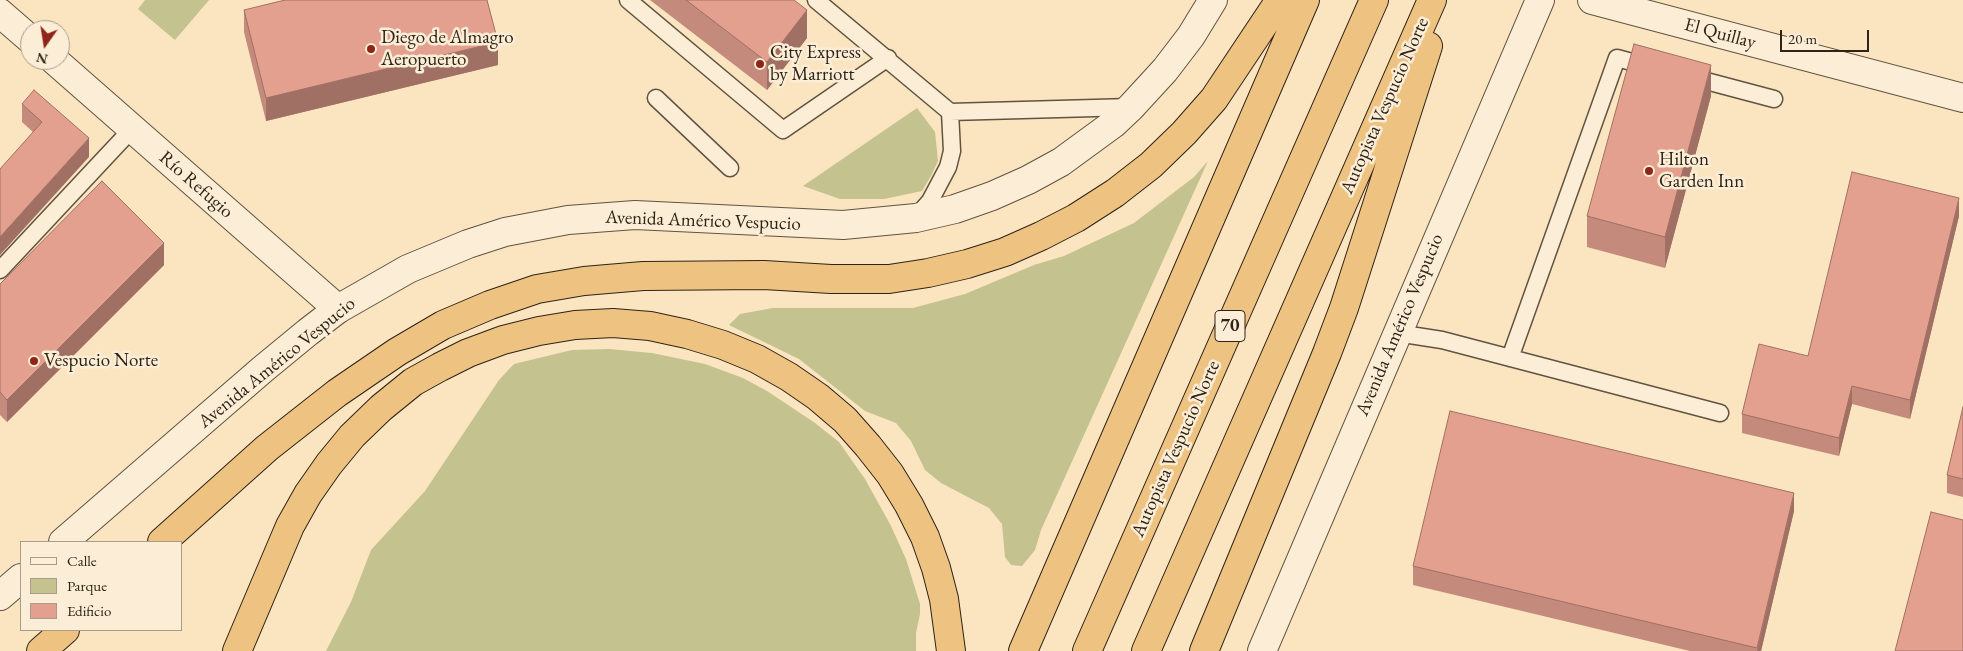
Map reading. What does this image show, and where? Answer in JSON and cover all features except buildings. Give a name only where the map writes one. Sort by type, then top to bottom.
[{"type":"highway","points":[[163,541],[267,448],[337,394],[397,352],[443,325],[490,305],[537,289],[584,281],[643,276],[744,274],[831,279],[889,279],[967,264],[1005,252],[1041,236],[1076,218],[1115,193],[1151,165],[1184,133],[1214,99],[1280,0]]},
{"type":"highway","points":[[1023,651],[1305,0]]},
{"type":"highway","name":"Autopista Vespucio Norte","points":[[1087,651],[1374,0]]},
{"type":"highway","name":"Autopista Vespucio Norte","points":[[1146,651],[1432,0]]},
{"type":"highway","points":[[1208,643],[1344,308],[1443,0]]},
{"type":"highway","points":[[237,651],[290,526],[308,494],[352,436],[381,408],[413,382],[440,366],[503,340],[539,330],[613,323],[650,326],[687,334],[723,345],[757,359],[790,377],[818,397],[844,420],[890,474],[909,505],[925,537],[944,599],[951,651]]},
{"type":"highway","points":[[41,651],[64,631]]},
{"type":"street","name":"Avenida Américo Vespucio","points":[[64,541],[263,369],[338,309],[408,269],[468,244],[505,232],[568,220],[635,215],[843,225],[916,218],[954,209],[992,196],[1028,180],[1062,162],[1093,140],[1132,107],[1170,63],[1191,36],[1213,0]]},
{"type":"street","name":"Avenida Américo Vespucio","points":[[1262,651],[1540,0]]},
{"type":"street","name":"El Quillay","points":[[1592,0],[1963,98]]},
{"type":"street","points":[[0,13],[20,30]]},
{"type":"street","name":"Río Refugio","points":[[65,70],[338,309]]},
{"type":"street","points":[[0,596],[20,579]]},
{"type":"lane","points":[[628,0],[783,130],[888,58]]},
{"type":"lane","points":[[816,0],[888,58],[950,112],[1132,107]]},
{"type":"lane","points":[[1510,358],[1617,58],[1774,99]]},
{"type":"lane","points":[[656,98],[730,168]]},
{"type":"lane","points":[[916,218],[930,201],[948,167],[952,151],[950,112]]},
{"type":"lane","points":[[0,270],[132,129]]},
{"type":"lane","points":[[1397,332],[1442,340],[1720,412]]},
{"type":"green space","points":[[145,0],[209,0],[175,40],[138,9]]},
{"type":"green space","points":[[917,108],[935,132],[938,161],[922,191],[884,199],[840,199],[803,186]]},
{"type":"green space","points":[[1208,161],[1041,530],[1035,550],[1022,566],[1011,565],[1005,557],[1002,524],[989,508],[941,483],[925,470],[911,441],[896,423],[865,411],[799,359],[729,325],[740,314],[773,308],[913,308],[965,294],[1034,265],[1064,256],[1134,223],[1194,177]]},
{"type":"green space","points":[[609,349],[652,353],[705,364],[743,378],[767,391],[815,423],[839,442],[865,479],[891,526],[906,559],[920,604],[916,633],[916,651],[326,651],[351,602],[371,550],[425,491],[499,380],[514,364],[572,350]]},
{"type":"place","name":"Diego de Almagro Aeropuerto","points":[[371,49]]},
{"type":"place","name":"City Express by Marriott","points":[[760,64]]},
{"type":"place","name":"Hilton Garden Inn","points":[[1649,171]]},
{"type":"place","name":"Vespucio Norte","points":[[34,361]]}]
